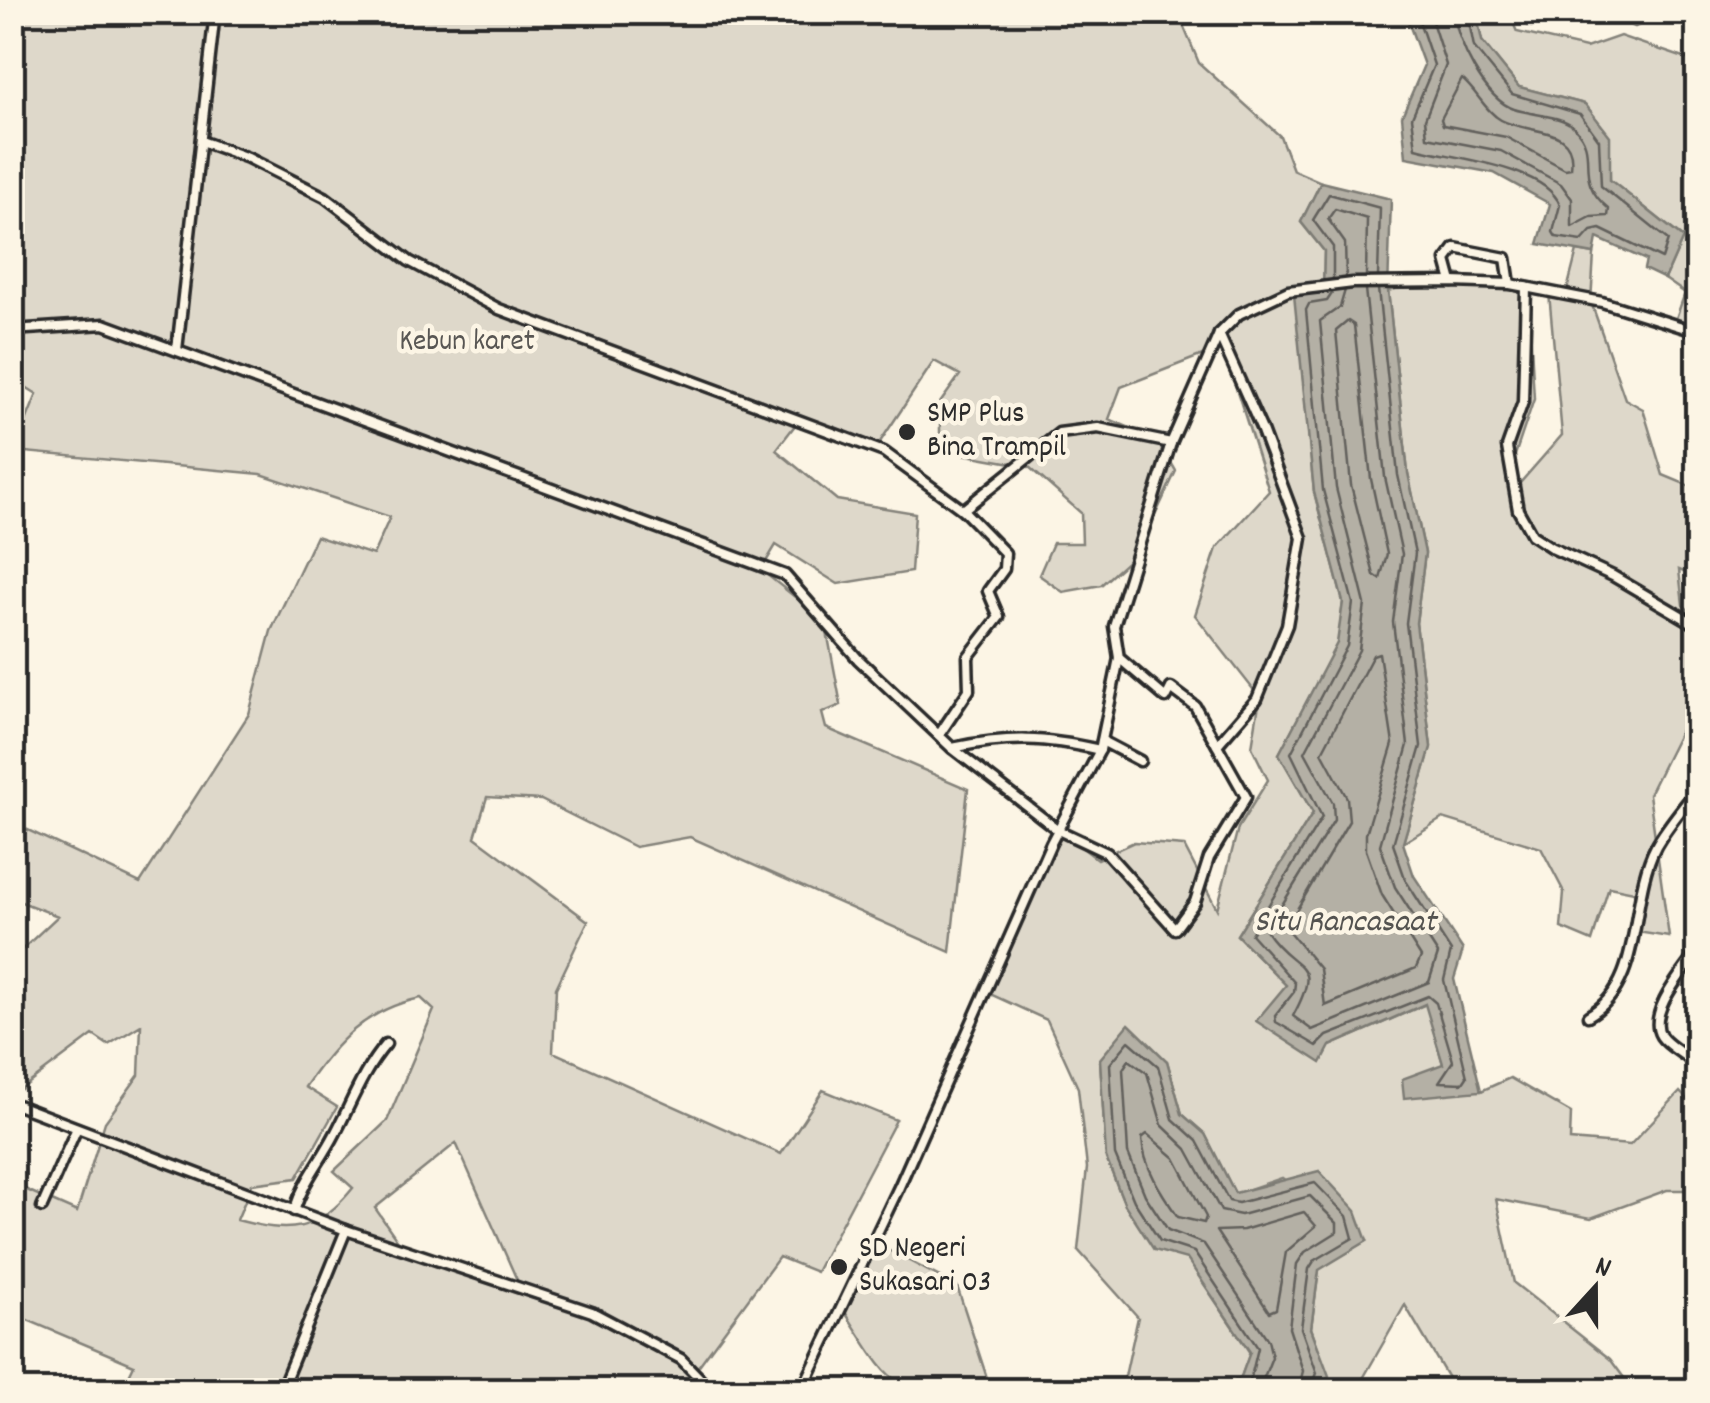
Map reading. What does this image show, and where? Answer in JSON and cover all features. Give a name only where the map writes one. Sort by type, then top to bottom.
[{"type":"street","points":[[177,350],[215,12]]},
{"type":"street","points":[[1531,20],[1547,12]]},
{"type":"street","points":[[202,141],[248,158],[325,197],[409,261],[499,309],[884,452],[962,510],[1006,553],[1004,570],[988,591],[999,617],[968,657],[969,690],[938,735]]},
{"type":"street","points":[[1452,282],[1446,260],[1455,248],[1506,258],[1510,284]]},
{"type":"street","points":[[802,1390],[899,1187],[1058,830],[1101,746],[1119,658],[1114,626],[1172,443],[1219,334],[1238,314],[1288,291],[1353,282],[1510,284],[1602,302],[1698,332]]},
{"type":"street","points":[[1526,288],[1522,402],[1507,447],[1518,510],[1532,535],[1552,548],[1613,576],[1698,626]]},
{"type":"street","points":[[12,330],[104,324],[785,575],[858,658],[952,748],[1058,830],[1106,853],[1175,929],[1195,902],[1209,858],[1246,797],[1196,706],[1172,688],[1166,698],[1119,658]]},
{"type":"street","points":[[1217,745],[1257,698],[1269,669],[1287,624],[1302,538],[1219,334]]},
{"type":"street","points":[[962,510],[1059,433],[1098,428],[1172,443]]},
{"type":"street","points":[[952,748],[1005,737],[1052,739],[1101,746],[1140,760]]},
{"type":"street","points":[[1588,1016],[1607,1005],[1621,985],[1655,848],[1698,788]]},
{"type":"street","points":[[1698,950],[1663,1005],[1658,1023],[1661,1036],[1698,1067]]},
{"type":"street","points":[[294,1211],[306,1176],[336,1133],[354,1088],[386,1044]]},
{"type":"street","points":[[12,1103],[346,1230],[592,1312],[681,1359],[710,1390]]},
{"type":"street","points":[[42,1207],[76,1130]]},
{"type":"street","points":[[281,1390],[346,1230]]},
{"type":"green space","points":[[1605,12],[1664,12],[1635,27],[1605,13]]},
{"type":"green space","name":"Kebun karet","points":[[13,13],[1178,13],[1199,63],[1280,136],[1293,170],[1321,182],[1301,222],[1324,251],[1323,294],[1295,296],[1314,492],[1343,602],[1338,643],[1279,754],[1313,813],[1237,935],[1287,986],[1330,1046],[1426,1004],[1443,1064],[1481,1091],[1510,1078],[1571,1113],[1570,1140],[1630,1145],[1680,1092],[1697,1109],[1697,1190],[1667,1190],[1591,1218],[1496,1199],[1514,1283],[1610,1359],[1633,1390],[1455,1390],[1405,1305],[1361,1382],[1351,1390],[1319,1390],[1328,1376],[1311,1328],[1319,1269],[1367,1241],[1282,1178],[1235,1194],[1205,1134],[1182,1114],[1167,1061],[1100,1060],[1106,1158],[1125,1205],[1187,1258],[1250,1353],[1241,1377],[1219,1390],[1122,1390],[1138,1317],[1078,1250],[1087,1168],[1078,1088],[1047,1020],[979,989],[1059,830],[1097,859],[1134,842],[1184,846],[1217,909],[1238,828],[1268,780],[1252,747],[1260,698],[1195,615],[1217,548],[1269,491],[1223,347],[1121,387],[1109,419],[1158,440],[1176,471],[1138,552],[1101,585],[1063,592],[1039,575],[1053,543],[1082,543],[1081,513],[1028,466],[940,450],[940,403],[960,375],[934,361],[878,445],[796,424],[776,450],[837,500],[915,513],[911,572],[838,584],[776,545],[761,570],[825,621],[841,705],[822,713],[826,728],[968,789],[950,952],[690,837],[635,847],[541,800],[487,797],[475,837],[588,921],[556,988],[553,1052],[781,1154],[823,1090],[896,1120],[816,1272],[779,1257],[689,1379],[697,1390],[122,1390],[134,1365],[13,1314],[13,1184],[77,1212],[105,1122],[139,1075],[141,1025],[108,1045],[93,1035],[13,1095],[13,958],[58,916],[13,899],[13,823],[140,883],[249,714],[271,631],[316,536],[373,555],[390,517],[261,474],[14,451],[37,394],[13,379]],"holes":[[[421,998],[434,1010],[387,1121],[334,1171],[353,1188],[327,1214],[301,1226],[272,1227],[237,1220],[252,1184],[297,1178],[337,1107],[305,1087],[328,1056],[368,1019]],[[456,1143],[517,1280],[516,1281],[407,1254],[375,1208]]]},
{"type":"green space","points":[[1476,13],[1509,13],[1517,32],[1586,48],[1620,36],[1687,59],[1697,49],[1698,330],[1675,321],[1685,293],[1665,279],[1683,238],[1610,180],[1609,136],[1585,104],[1519,87],[1482,41]]},
{"type":"green space","points":[[1577,251],[1594,254],[1591,302],[1625,399],[1643,409],[1663,475],[1697,489],[1697,577],[1679,570],[1683,605],[1697,618],[1697,698],[1649,794],[1669,937],[1637,932],[1634,892],[1609,887],[1592,941],[1561,928],[1564,892],[1541,848],[1443,818],[1403,843],[1431,747],[1416,623],[1425,553],[1408,473],[1388,291],[1451,273],[1528,289],[1534,399],[1511,467],[1520,483],[1562,435],[1549,293],[1566,294]]},
{"type":"green space","points":[[871,1241],[957,1286],[991,1390],[913,1387],[887,1373],[843,1309]]},
{"type":"water","points":[[1405,13],[1476,13],[1482,41],[1519,87],[1585,104],[1610,136],[1610,180],[1683,238],[1665,279],[1644,269],[1646,260],[1597,238],[1594,254],[1538,244],[1550,204],[1494,173],[1406,157],[1402,116],[1424,65]]},
{"type":"water","name":"Situ Rancasaat","points":[[1321,182],[1391,199],[1388,291],[1408,473],[1425,553],[1416,623],[1431,747],[1403,843],[1414,876],[1463,950],[1454,979],[1481,1091],[1404,1098],[1402,1079],[1443,1064],[1425,1004],[1330,1046],[1321,1063],[1256,1021],[1286,985],[1237,935],[1313,813],[1279,754],[1337,643],[1343,602],[1314,492],[1294,295],[1323,293],[1324,251],[1301,222]]},
{"type":"water","points":[[1129,1024],[1167,1061],[1182,1114],[1205,1134],[1235,1193],[1319,1171],[1356,1211],[1367,1241],[1319,1270],[1311,1328],[1329,1376],[1319,1390],[1219,1390],[1241,1377],[1250,1352],[1187,1259],[1154,1250],[1125,1205],[1106,1158],[1100,1059]]},
{"type":"place","name":"SMP Plus Bina Trampil","points":[[907,432]]},
{"type":"place","name":"SD Negeri Sukasari 03","points":[[839,1267]]}]
